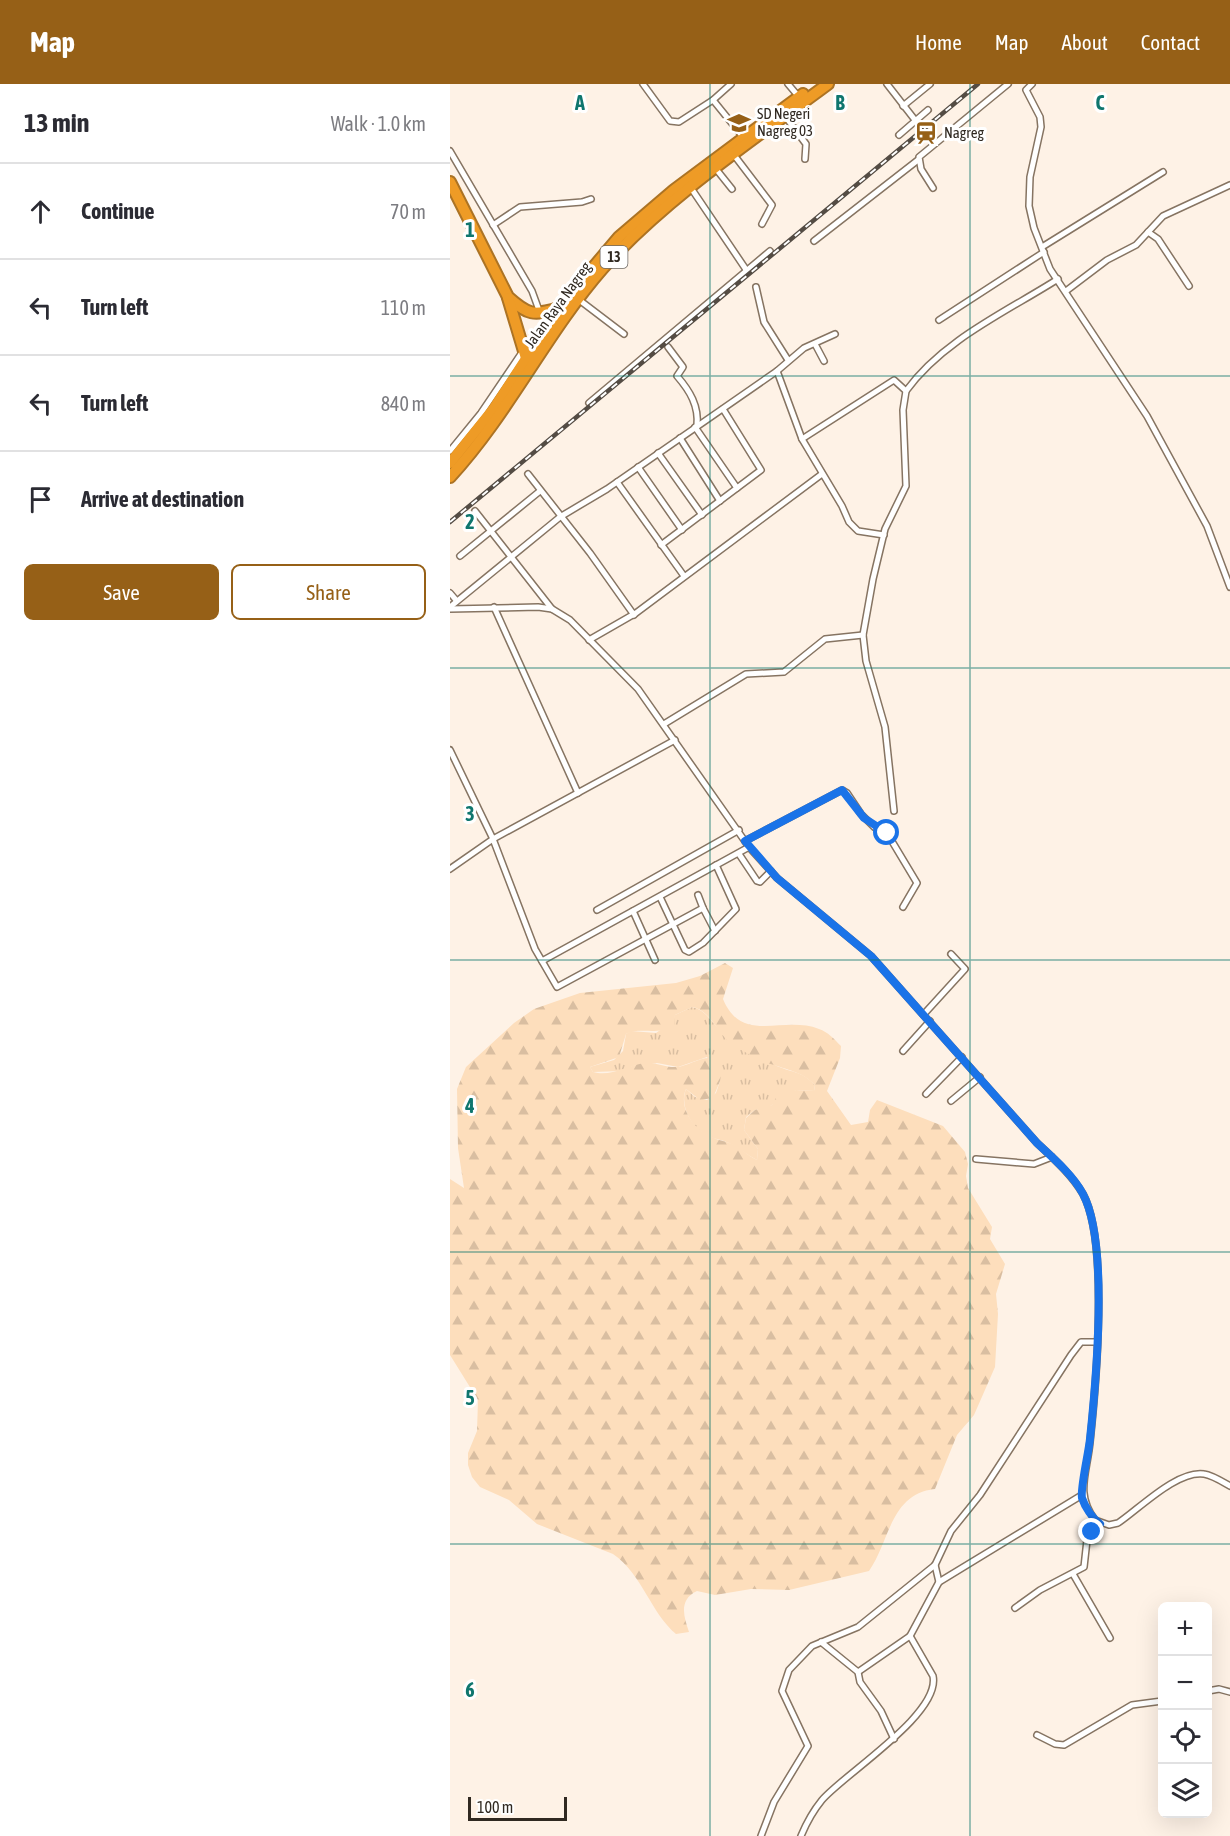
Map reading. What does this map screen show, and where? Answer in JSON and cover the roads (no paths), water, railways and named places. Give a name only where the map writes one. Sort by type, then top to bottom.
[{"type":"highway","name":"Jalan Raya Nagreg","points":[[450,463],[482,425],[524,355],[559,308],[619,237],[674,190],[816,84]]},
{"type":"highway","name":"Jalan Raya Nagreg","points":[[450,477],[482,440],[578,298],[629,242],[716,169],[828,84]]},
{"type":"highway","points":[[450,182],[508,297],[524,355]]},
{"type":"highway","points":[[508,297],[523,311],[540,314],[559,308]]},
{"type":"street","points":[[643,84],[674,123],[713,100],[731,84]]},
{"type":"street","points":[[788,84],[798,97]]},
{"type":"street","points":[[887,84],[915,120]]},
{"type":"street","points":[[903,106],[930,84]]},
{"type":"street","points":[[814,241],[918,160],[926,149],[1008,84]]},
{"type":"street","points":[[1032,84],[1026,90],[1026,94],[1040,117],[1041,128],[1034,151],[1029,206],[1034,228],[1050,269],[1059,279],[1147,416],[1207,526],[1230,587]]},
{"type":"street","points":[[713,100],[743,137]]},
{"type":"street","points":[[900,135],[928,110]]},
{"type":"street","points":[[785,116],[806,144],[805,159]]},
{"type":"street","points":[[450,151],[511,259],[532,291],[540,314]]},
{"type":"street","points":[[734,155],[772,205],[762,224]]},
{"type":"street","points":[[918,160],[933,188]]},
{"type":"street","points":[[716,169],[732,189]]},
{"type":"street","points":[[939,320],[1162,172]]},
{"type":"street","points":[[1066,291],[1107,260],[1136,245],[1163,216],[1230,185]]},
{"type":"street","points":[[691,189],[747,271]]},
{"type":"street","points":[[493,225],[520,207],[564,204],[591,199]]},
{"type":"street","points":[[1148,232],[1158,239],[1190,286]]},
{"type":"street","points":[[589,403],[666,344],[770,251]]},
{"type":"street","points":[[894,811],[885,727],[866,661],[863,635],[884,535],[906,486],[903,410],[906,392],[924,370],[955,345],[1059,279]]},
{"type":"street","points":[[756,286],[764,322],[788,360]]},
{"type":"street","points":[[578,298],[624,334]]},
{"type":"street","points":[[450,608],[456,600],[560,517],[723,409],[777,371],[788,360],[835,334]]},
{"type":"street","points":[[666,344],[683,367],[677,376],[692,393],[698,414],[696,427],[737,488]]},
{"type":"street","points":[[815,344],[824,361]]},
{"type":"street","points":[[450,451],[524,355]]},
{"type":"street","points":[[777,371],[802,439],[853,527],[865,533],[884,535]]},
{"type":"street","points":[[802,439],[894,380],[906,392]]},
{"type":"street","points":[[661,545],[761,468],[723,409]]},
{"type":"street","points":[[680,438],[720,501]]},
{"type":"street","points":[[658,453],[702,515]]},
{"type":"street","points":[[638,467],[682,530]]},
{"type":"street","points":[[528,474],[590,553],[634,615]]},
{"type":"street","points":[[589,640],[634,615],[822,474]]},
{"type":"street","points":[[616,482],[684,576]]},
{"type":"street","points":[[460,556],[540,491]]},
{"type":"street","points":[[475,511],[552,609],[570,620],[638,689],[739,830],[749,848],[771,871],[871,956],[1083,1194],[1096,1241],[1097,1342],[1093,1413],[1082,1496],[1090,1514],[1100,1524]]},
{"type":"street","points":[[450,593],[456,600]]},
{"type":"street","points":[[494,607],[578,793]]},
{"type":"street","points":[[450,608],[552,609]]},
{"type":"street","points":[[664,724],[742,675],[784,672],[825,639],[863,635]]},
{"type":"street","points":[[450,869],[493,839],[675,740]]},
{"type":"street","points":[[450,750],[493,839],[553,984],[560,987],[703,908]]},
{"type":"street","points":[[745,841],[842,790],[864,818],[887,833],[917,883],[903,907]]},
{"type":"street","points":[[597,910],[739,830]]},
{"type":"street","points":[[542,961],[749,848]]},
{"type":"street","points":[[739,854],[757,882],[760,882],[771,871]]},
{"type":"street","points":[[660,897],[672,926],[685,950],[689,952],[715,931],[736,909],[716,866]]},
{"type":"street","points":[[698,895],[715,931]]},
{"type":"street","points":[[633,911],[655,960]]},
{"type":"street","points":[[924,1014],[965,969],[951,954]]},
{"type":"street","points":[[903,1051],[930,1021]]},
{"type":"street","points":[[926,1094],[962,1057]]},
{"type":"street","points":[[951,1101],[980,1077]]},
{"type":"street","points":[[976,1159],[1034,1164],[1052,1157]]},
{"type":"street","points":[[761,1836],[774,1802],[808,1746],[782,1691],[784,1680],[812,1646],[858,1627],[935,1565],[951,1531],[980,1495],[1071,1355],[1085,1340],[1097,1342]]},
{"type":"street","points":[[1015,1608],[1036,1592],[1086,1565],[1087,1540],[1100,1524],[1118,1523],[1166,1488],[1196,1474],[1206,1474],[1230,1486]]},
{"type":"street","points":[[858,1672],[910,1636],[939,1582],[1082,1496]]},
{"type":"street","points":[[935,1565],[939,1582]]},
{"type":"street","points":[[1073,1574],[1110,1638]]},
{"type":"street","points":[[801,1836],[823,1799],[894,1739],[923,1703],[934,1682],[910,1636]]},
{"type":"street","points":[[821,1642],[858,1672],[860,1683],[880,1711],[894,1739]]},
{"type":"street","points":[[1212,1690],[1219,1689],[1230,1692]]},
{"type":"street","points":[[1037,1735],[1055,1744],[1064,1745],[1132,1705],[1158,1702]]},
{"type":"railway","points":[[450,522],[978,84]]},
{"type":"place","name":"SD Negeri Nagreg 03","points":[[739,123]]},
{"type":"place","name":"Nagreg","points":[[926,133]]}]
